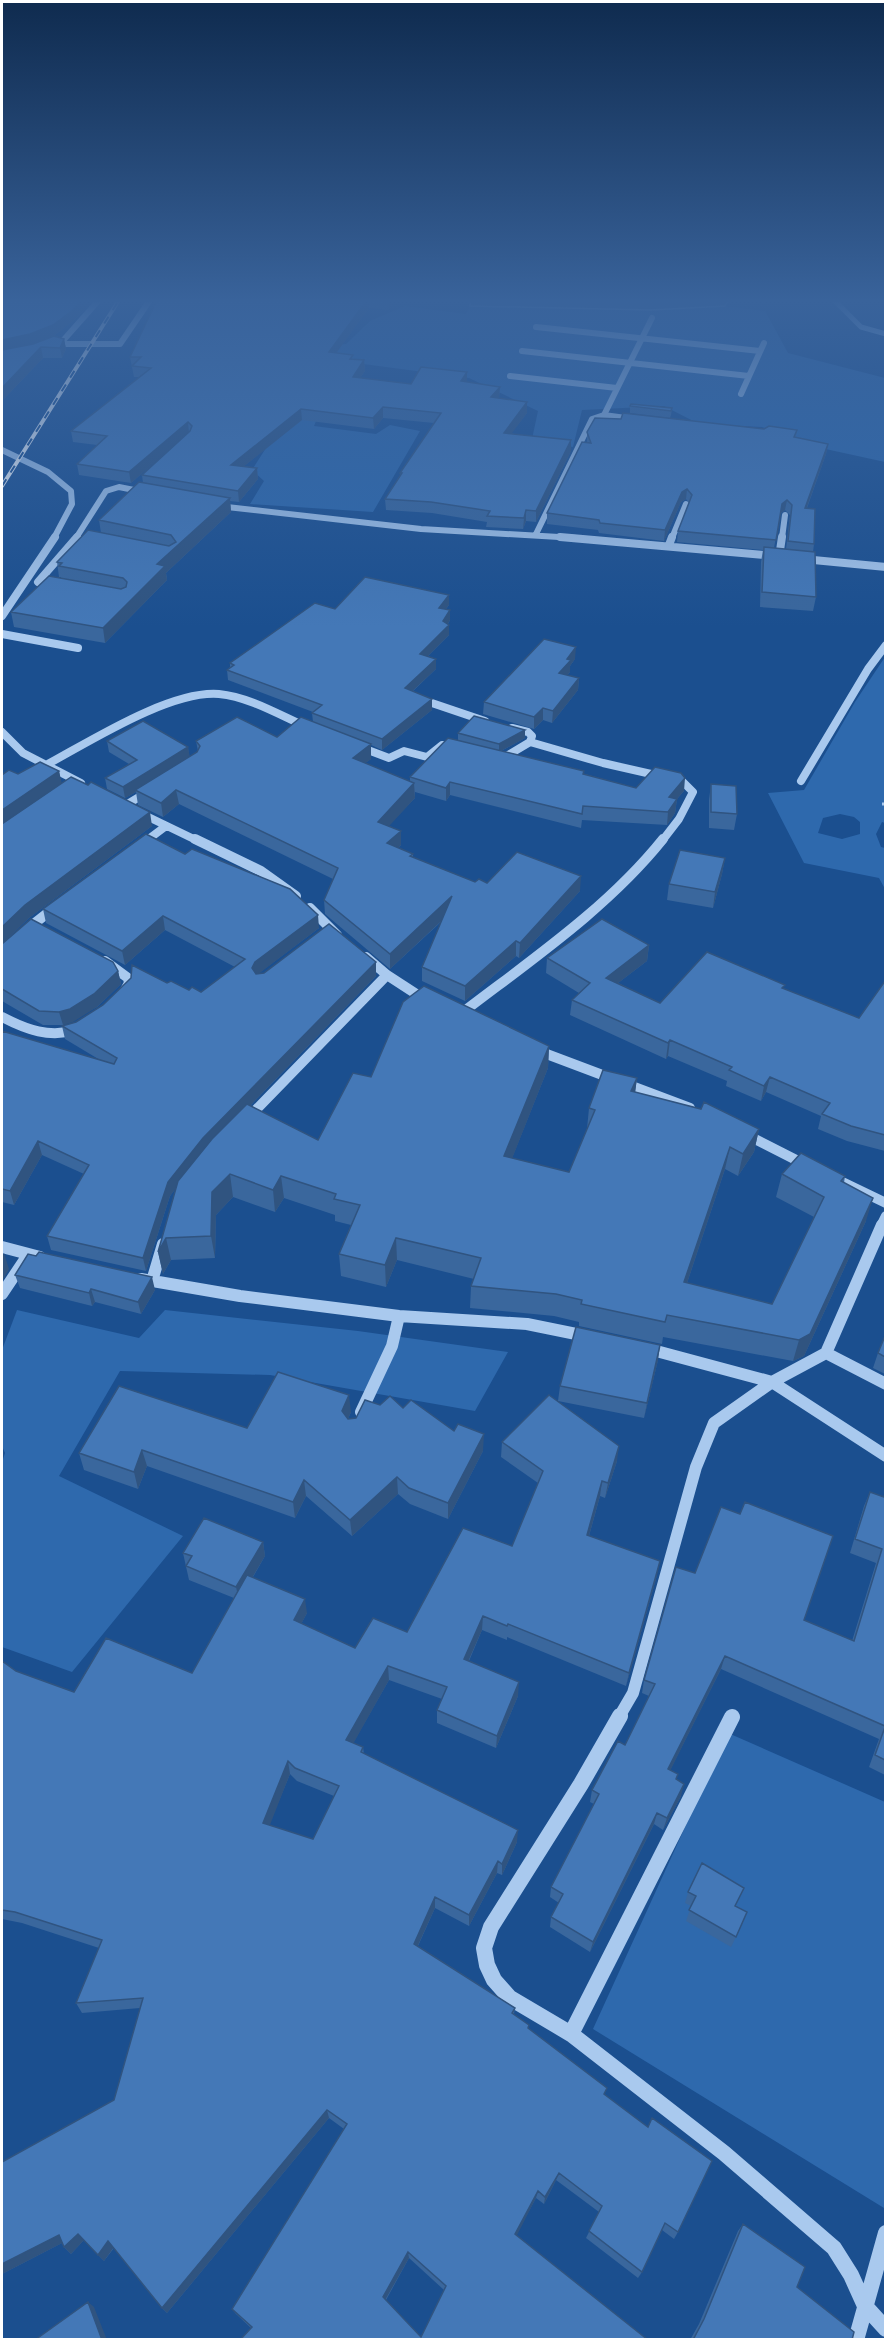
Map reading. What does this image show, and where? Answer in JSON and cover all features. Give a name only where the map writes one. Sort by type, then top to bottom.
[{"type":"street","points":[[604,415],[607,409]]},
{"type":"street","points":[[536,534],[592,419],[604,415],[639,419]]},
{"type":"street","points":[[2,450],[60,479],[72,492],[71,507],[17,587],[2,616]]},
{"type":"street","points":[[132,489],[139,482]]},
{"type":"street","points":[[38,582],[78,536],[106,491],[111,488],[132,489],[152,494]]},
{"type":"street","points":[[205,504],[397,527],[536,534],[885,567]]},
{"type":"street","points":[[669,545],[686,504]]},
{"type":"street","points":[[779,556],[785,515]]},
{"type":"street","points":[[78,536],[88,538]]},
{"type":"street","points":[[17,587],[38,582],[49,584]]},
{"type":"street","points":[[2,634],[78,648]]},
{"type":"street","points":[[801,781],[868,669],[885,645]]},
{"type":"street","points":[[46,765],[169,704],[201,694],[224,695],[314,729]]},
{"type":"street","points":[[414,697],[493,723]]},
{"type":"street","points":[[492,757],[505,758],[530,742],[532,736],[528,732],[502,725]]},
{"type":"street","points":[[2,732],[23,753],[72,783],[87,786]]},
{"type":"street","points":[[347,742],[389,758],[404,751],[427,757],[444,744],[459,748]]},
{"type":"street","points":[[357,950],[387,975],[454,1014],[552,942],[631,873],[667,834],[689,804],[693,792],[682,780],[603,763],[530,742]]},
{"type":"street","points":[[126,806],[156,786]]},
{"type":"street","points":[[117,801],[261,871],[283,885],[348,943]]},
{"type":"street","points":[[132,851],[166,826]]},
{"type":"street","points":[[17,938],[60,904]]},
{"type":"street","points":[[33,924],[43,929]]},
{"type":"street","points":[[321,936],[330,929]]},
{"type":"street","points":[[94,955],[120,970],[128,978],[128,987],[118,997]]},
{"type":"street","points":[[242,1124],[387,975]]},
{"type":"street","points":[[2,1017],[49,1036],[64,1035],[86,1025]]},
{"type":"street","points":[[528,1047],[704,1114]]},
{"type":"street","points":[[734,1129],[816,1169]]},
{"type":"street","points":[[826,1174],[885,1203]]},
{"type":"street","points":[[885,1216],[826,1353],[772,1382],[714,1423],[696,1467],[633,1693],[581,1784],[486,1936],[487,1965],[494,1980],[510,1998],[572,2034],[724,2153],[834,2248],[851,2275],[865,2306],[885,2329]]},
{"type":"street","points":[[152,1281],[167,1230]]},
{"type":"street","points":[[2,1247],[50,1259]]},
{"type":"street","points":[[2,1294],[28,1255]]},
{"type":"street","points":[[129,1276],[240,1296],[399,1316],[527,1324],[595,1338]]},
{"type":"street","points":[[356,1420],[392,1346],[399,1316]]},
{"type":"street","points":[[629,1344],[731,1369],[772,1382],[885,1456]]},
{"type":"street","points":[[826,1353],[885,1384]]},
{"type":"street","points":[[572,2034],[732,1717]]},
{"type":"street","points":[[856,2340],[885,2233]]},
{"type":"shaded area","points":[[534,409],[597,409],[582,410],[573,447],[532,439],[538,411]]},
{"type":"shaded area","points":[[670,409],[885,409],[885,462],[821,448],[762,427],[699,424]]},
{"type":"shaded area","points":[[318,416],[314,426],[376,434],[390,425],[420,431],[373,512],[250,504],[264,481],[252,470],[266,448],[215,422]]},
{"type":"shaded area","points":[[885,657],[885,823],[882,822],[876,834],[881,847],[885,848],[885,889],[879,878],[804,863],[768,793],[804,790],[855,702]],"holes":[[[840,814],[854,817],[860,822],[860,834],[842,839],[818,833],[823,818]]]},
{"type":"shaded area","points":[[17,1310],[139,1338],[165,1310],[358,1331],[508,1352],[475,1411],[270,1375],[120,1371],[59,1476],[183,1536],[72,1672],[2,1647],[2,1462],[5,1453],[2,1446],[2,1350]]},
{"type":"shaded area","points":[[728,1733],[885,1802],[884,2208],[593,2029]]},
{"type":"building","points":[[99,409],[301,409],[231,465],[257,468],[238,491],[142,475],[190,431],[192,426],[188,422],[129,472],[77,464],[107,436],[71,431]]},
{"type":"building","points":[[303,409],[381,409],[373,418]]},
{"type":"building","points":[[405,409],[522,409],[504,433],[571,440],[536,511],[526,510],[524,518],[487,516],[490,511],[431,502],[385,499],[441,413]]},
{"type":"building","points":[[623,413],[764,429],[769,426],[797,430],[794,437],[828,444],[805,508],[815,509],[814,544],[788,541],[792,505],[787,500],[782,504],[776,540],[678,531],[692,495],[687,489],[682,492],[665,530],[600,523],[599,520],[547,513],[582,442],[591,443],[587,432],[595,418],[621,419]]},
{"type":"building","points":[[139,482],[230,498],[157,564],[165,566],[103,628],[11,612],[49,576],[121,589],[126,587],[127,582],[123,578],[59,566],[62,563],[57,562],[88,530],[169,546],[176,542],[171,535],[99,520]]},
{"type":"building","points":[[764,547],[815,552],[816,597],[762,592]]},
{"type":"building","points":[[365,577],[449,595],[439,608],[450,610],[443,621],[449,625],[420,654],[436,659],[405,688],[432,699],[382,739],[312,713],[322,705],[227,670],[234,665],[230,663],[315,603],[335,609]]},
{"type":"building","points":[[544,639],[576,647],[567,659],[571,660],[559,673],[579,678],[553,711],[543,708],[534,717],[484,702]]},
{"type":"building","points":[[474,716],[525,730],[499,744],[458,733]]},
{"type":"building","points":[[237,717],[277,737],[301,717],[371,744],[353,758],[414,783],[378,822],[401,831],[387,843],[413,854],[410,856],[475,882],[479,879],[487,883],[517,852],[581,876],[520,943],[516,941],[465,986],[422,967],[452,896],[390,954],[324,900],[338,868],[176,790],[161,803],[135,790],[197,752],[200,746],[196,741]]},
{"type":"building","points":[[143,721],[188,747],[123,787],[105,778],[137,760],[107,741]]},
{"type":"building","points":[[448,738],[584,771],[583,774],[636,788],[655,767],[681,773],[685,778],[669,797],[677,799],[668,812],[583,806],[582,814],[450,782],[446,788],[410,777]]},
{"type":"building","points":[[40,762],[59,771],[2,810],[2,775],[9,770],[18,774]]},
{"type":"building","points":[[71,777],[88,785],[91,782],[150,812],[25,905],[2,927],[2,824]]},
{"type":"building","points":[[711,784],[736,786],[737,814],[711,812]]},
{"type":"building","points":[[146,834],[185,854],[192,849],[290,889],[318,915],[255,962],[252,968],[256,974],[264,973],[329,924],[376,962],[203,1138],[168,1182],[143,1258],[47,1236],[89,1165],[38,1141],[10,1191],[2,1189],[2,1031],[114,1064],[117,1058],[62,1026],[76,1022],[103,1005],[131,978],[132,965],[167,983],[171,981],[189,990],[192,987],[201,992],[245,959],[163,916],[122,951],[43,909]]},
{"type":"building","points":[[680,850],[725,858],[715,892],[669,884]]},
{"type":"building","points":[[31,919],[113,962],[118,971],[94,994],[70,1009],[59,1012],[39,1011],[2,989],[2,944]]},
{"type":"building","points":[[602,919],[649,945],[606,978],[660,1003],[707,952],[785,985],[782,988],[859,1018],[885,981],[885,1135],[851,1126],[822,1114],[830,1103],[770,1077],[764,1086],[729,1070],[732,1067],[670,1040],[668,1043],[572,1000],[590,983],[547,958]]},
{"type":"building","points":[[424,986],[549,1046],[504,1156],[569,1172],[595,1110],[589,1108],[603,1070],[637,1078],[631,1091],[701,1109],[704,1102],[759,1129],[743,1154],[730,1147],[684,1282],[772,1304],[824,1197],[782,1174],[801,1153],[845,1176],[841,1181],[873,1198],[810,1334],[799,1340],[667,1315],[665,1322],[581,1304],[582,1300],[556,1294],[471,1286],[481,1258],[396,1238],[385,1265],[339,1254],[360,1205],[334,1199],[336,1194],[281,1176],[273,1190],[230,1174],[212,1192],[211,1236],[166,1238],[158,1252],[178,1181],[212,1139],[247,1104],[318,1140],[353,1073],[371,1077],[403,1002]]},
{"type":"building","points":[[39,1252],[152,1277],[138,1302],[91,1289],[89,1293],[15,1275],[28,1254],[36,1256]]},
{"type":"building","points":[[576,1327],[660,1345],[647,1403],[560,1386]]},
{"type":"building","points":[[885,1336],[885,1357],[878,1353]]},
{"type":"building","points":[[278,1372],[349,1395],[342,1411],[348,1419],[356,1418],[365,1400],[380,1405],[390,1396],[403,1408],[411,1400],[454,1431],[458,1424],[484,1434],[448,1503],[409,1488],[397,1477],[350,1520],[304,1480],[293,1502],[142,1450],[134,1472],[79,1453],[119,1386],[247,1428]]},
{"type":"building","points":[[549,1395],[619,1446],[608,1483],[602,1481],[587,1535],[660,1561],[629,1673],[483,1616],[464,1659],[519,1682],[497,1736],[437,1710],[447,1687],[388,1666],[346,1740],[363,1747],[361,1752],[518,1830],[502,1864],[498,1861],[469,1915],[435,1897],[414,1944],[515,2008],[512,2013],[529,2025],[528,2028],[607,2088],[604,2094],[648,2127],[652,2118],[712,2161],[678,2232],[665,2223],[642,2272],[589,2231],[602,2206],[559,2173],[545,2197],[538,2191],[515,2234],[648,2340],[240,2340],[252,2327],[232,2309],[347,2124],[327,2110],[162,2308],[108,2241],[98,2255],[78,2234],[64,2247],[59,2235],[2,2264],[2,2162],[114,2100],[143,1998],[76,2003],[102,1940],[15,1912],[2,1910],[2,1661],[16,1671],[74,1692],[106,1638],[192,1673],[247,1575],[305,1599],[294,1620],[355,1648],[373,1618],[407,1632],[463,1528],[512,1546],[543,1471],[502,1442]],"holes":[[[288,1761],[295,1768],[339,1786],[313,1839],[263,1823]],[[408,2252],[446,2286],[421,2337],[383,2297]]]},
{"type":"building","points":[[870,1492],[884,1497],[885,1493],[885,1726],[725,1656],[668,1769],[678,1774],[676,1779],[684,1784],[667,1818],[657,1813],[593,1942],[551,1917],[563,1894],[551,1887],[599,1794],[592,1790],[618,1741],[625,1745],[655,1684],[644,1680],[676,1567],[695,1573],[721,1507],[740,1514],[745,1502],[833,1536],[804,1620],[854,1641],[882,1549],[855,1539]]},
{"type":"building","points":[[204,1518],[263,1542],[236,1587],[186,1566],[192,1556],[183,1553]]},
{"type":"building","points":[[885,1727],[885,1760],[875,1755]]},
{"type":"building","points":[[702,1863],[744,1888],[735,1906],[747,1912],[736,1937],[689,1910],[696,1896],[688,1892]]},
{"type":"building","points":[[743,2224],[805,2267],[797,2287],[854,2332],[852,2340],[693,2340]]},
{"type":"building","points":[[88,2302],[102,2340],[35,2340]]},
{"type":"railway","points":[[2,486],[50,409]]}]
